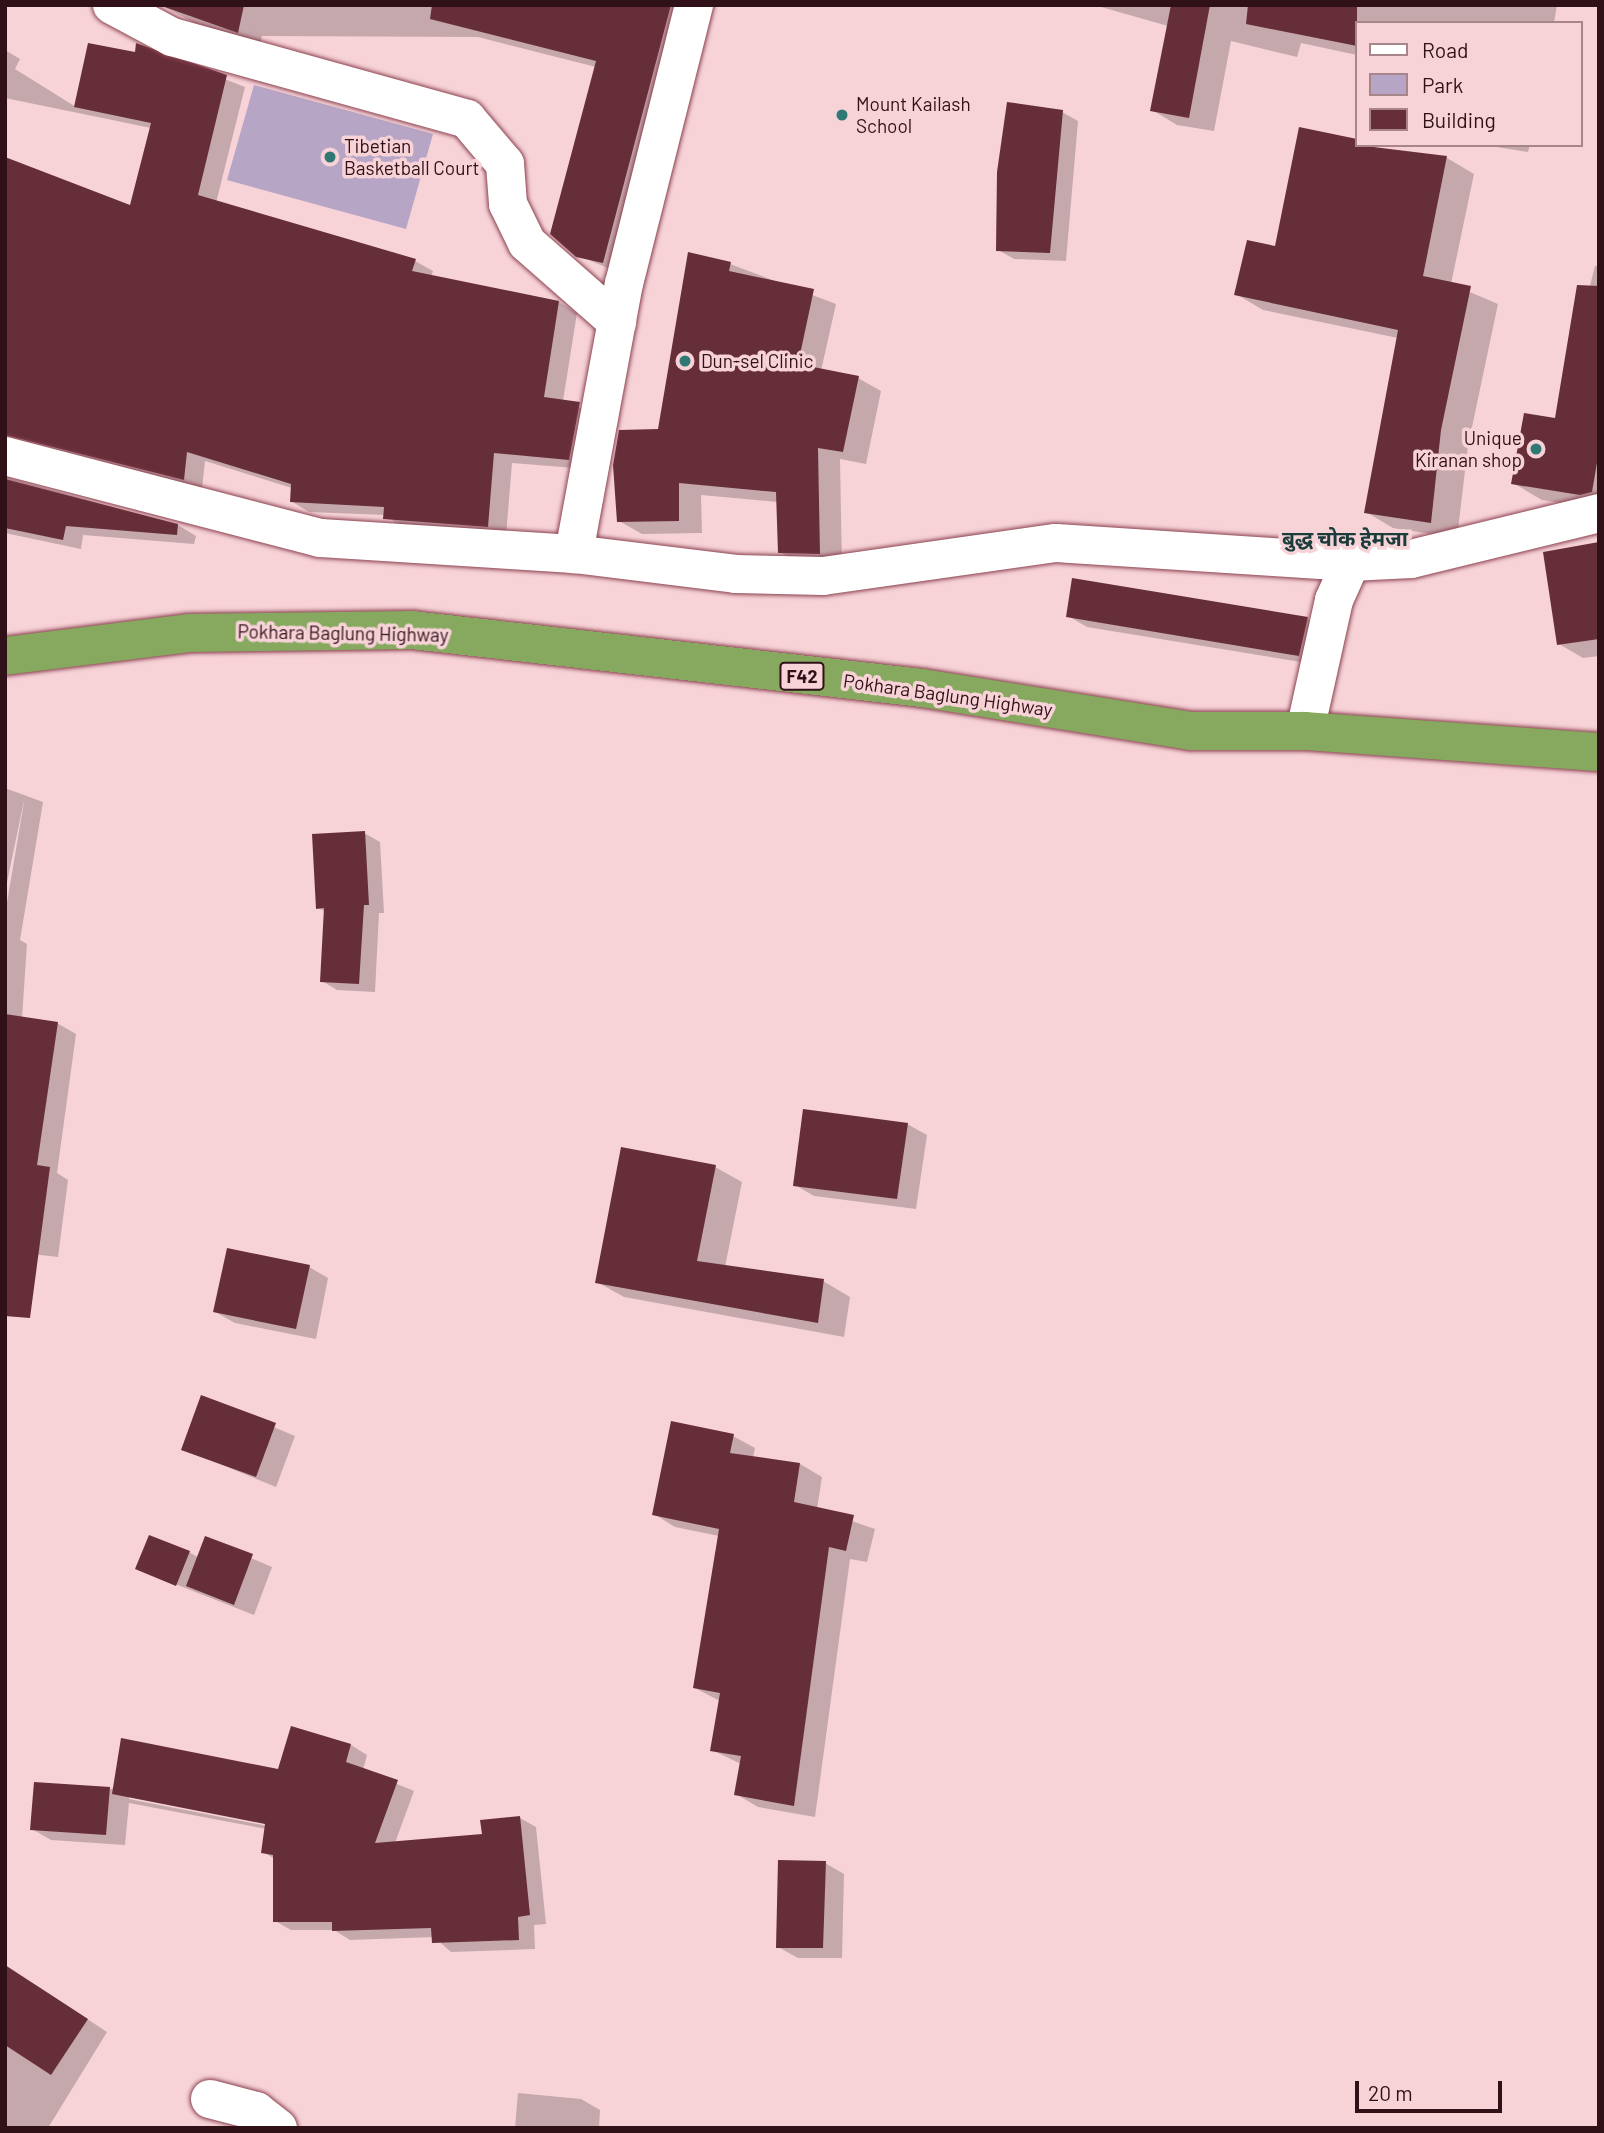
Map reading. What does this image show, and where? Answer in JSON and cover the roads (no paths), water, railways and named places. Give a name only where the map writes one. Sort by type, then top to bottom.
[{"type":"highway","name":"Pokhara Baglung Highway","points":[[5,656],[189,634],[412,630],[922,688],[1190,731],[1305,731],[1599,752]]},
{"type":"street","points":[[112,5],[172,37],[467,119],[505,164],[508,204],[527,243],[617,322]]},
{"type":"street","points":[[574,554],[617,322],[694,5]]},
{"type":"street","points":[[5,456],[320,538],[574,554],[736,574],[823,576],[1056,543],[1352,562],[1411,559],[1599,513]]},
{"type":"street","points":[[1305,731],[1334,600],[1352,562]]},
{"type":"street","points":[[210,2099],[256,2111],[278,2128]]},
{"type":"place","name":"Mount Kailash School","points":[[842,115]]},
{"type":"place","name":"Tibetian Basketball Court","points":[[330,157]]},
{"type":"place","name":"Dun-sel Clinic","points":[[685,361]]},
{"type":"place","name":"Unique Kiranan shop","points":[[1536,449]]},
{"type":"district","name":"बुद्ध चोक हेमजा","points":[[1345,538]]}]
